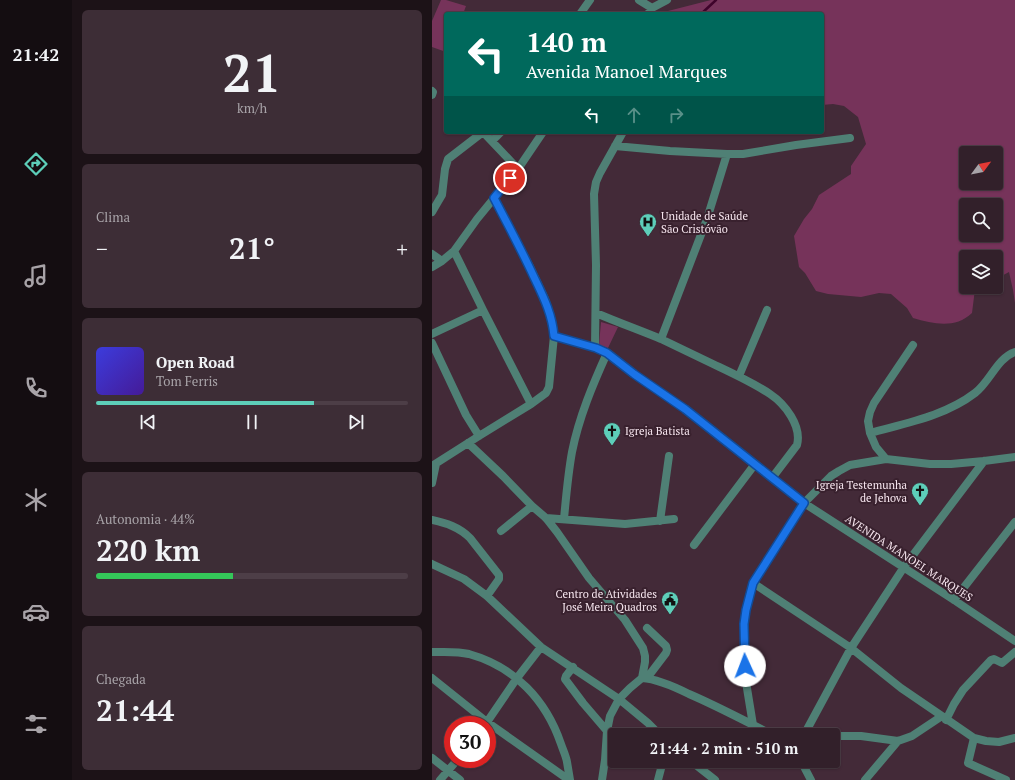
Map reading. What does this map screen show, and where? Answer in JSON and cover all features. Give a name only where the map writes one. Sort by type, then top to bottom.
[{"type":"street","points":[[581,12],[590,0]]},
{"type":"street","points":[[639,0],[650,11],[667,0]]},
{"type":"street","points":[[432,212],[442,194],[445,169],[448,159],[480,134]]},
{"type":"street","points":[[485,134],[518,169]]},
{"type":"street","points":[[492,141],[499,134]]},
{"type":"street","points":[[432,267],[454,251],[518,169],[542,134]]},
{"type":"street","points":[[596,348],[594,194],[596,182],[600,172],[622,134]]},
{"type":"street","points":[[615,146],[670,151],[743,154],[850,138]]},
{"type":"street","points":[[661,339],[707,219],[727,154]]},
{"type":"street","points":[[432,483],[434,465],[478,436],[532,404],[546,394],[549,387],[554,336],[551,317],[529,265],[494,198]]},
{"type":"street","points":[[454,251],[532,404]]},
{"type":"street","points":[[432,254],[442,261]]},
{"type":"street","points":[[432,334],[483,310]]},
{"type":"street","points":[[739,376],[767,310]]},
{"type":"street","points":[[596,313],[661,339],[739,376],[770,394],[781,403],[788,411],[795,424],[798,439],[772,478]]},
{"type":"street","name":"AVENIDA MANOEL MARQUES","points":[[554,336],[596,348],[607,353],[634,374],[685,409],[804,503],[1015,641]]},
{"type":"street","points":[[432,343],[466,415],[478,436]]},
{"type":"street","points":[[886,459],[876,448],[870,433],[868,421],[870,412],[913,344]]},
{"type":"street","points":[[870,433],[928,417],[950,409],[976,393],[984,386],[1005,358],[1011,353],[1015,352]]},
{"type":"street","points":[[564,519],[572,452],[584,408],[595,378],[607,353]]},
{"type":"street","points":[[468,443],[546,518],[589,578],[625,620],[643,648],[645,656],[645,678]]},
{"type":"street","points":[[660,521],[669,456]]},
{"type":"street","points":[[753,725],[746,676],[744,644],[746,610],[753,583],[804,503],[831,476],[850,465],[886,459],[930,464],[951,464],[1015,457]]},
{"type":"street","points":[[808,728],[851,648],[904,568],[984,461]]},
{"type":"street","points":[[694,545],[755,464]]},
{"type":"street","points":[[501,531],[532,506]]},
{"type":"street","points":[[546,518],[625,524],[674,519]]},
{"type":"street","points":[[432,520],[452,526],[465,533],[499,575],[499,579],[487,596]]},
{"type":"street","points":[[954,600],[1015,522]]},
{"type":"street","points":[[432,564],[464,579],[487,596],[541,647],[619,699],[653,728]]},
{"type":"street","points":[[753,583],[851,648],[900,688],[974,738],[999,742],[1015,738]]},
{"type":"street","points":[[602,780],[610,716],[619,699],[630,688],[645,678],[667,650],[666,646],[648,628]]},
{"type":"street","points":[[491,716],[517,678],[541,647]]},
{"type":"street","points":[[432,652],[468,654],[484,660],[517,678],[537,698],[551,720],[567,760],[569,780]]},
{"type":"street","points":[[840,736],[861,736],[898,741],[912,736],[944,718],[963,690],[991,660],[994,659],[1002,663],[1015,652]]},
{"type":"street","points":[[573,667],[565,679],[582,704],[607,731]]},
{"type":"street","points":[[432,678],[477,716]]},
{"type":"street","points":[[645,678],[680,689],[759,728]]},
{"type":"street","points":[[496,731],[569,780]]},
{"type":"street","points":[[974,738],[968,763],[1006,780]]},
{"type":"street","points":[[865,780],[898,741]]},
{"type":"street","points":[[432,758],[460,780]]},
{"type":"street","points":[[440,780],[451,768]]},
{"type":"street","points":[[658,780],[661,768]]},
{"type":"street","points":[[699,768],[715,780]]},
{"type":"street","points":[[805,768],[811,780]]},
{"type":"shaded area","points":[[441,0],[466,6],[464,12],[444,12],[444,51],[432,47],[432,21]]},
{"type":"shaded area","points":[[711,0],[1015,0],[1015,303],[1009,272],[1003,275],[1003,250],[959,250],[959,294],[974,294],[972,313],[959,321],[944,324],[913,318],[907,308],[891,294],[879,293],[861,297],[828,294],[816,291],[805,273],[799,267],[794,236],[812,209],[819,195],[851,174],[851,166],[866,144],[858,117],[844,106],[833,104],[824,105],[824,12],[667,12]]},
{"type":"shaded area","points":[[601,322],[618,327],[608,348],[599,345]]},
{"type":"waterway","points":[[703,12],[716,0]]},
{"type":"place","name":"Unidade de Saúde São Cristóvão","points":[[648,237]]},
{"type":"place","name":"Igreja Batista","points":[[612,446]]},
{"type":"place","name":"Igreja Testemunha de Jehova","points":[[920,506]]},
{"type":"place","name":"Centro de Atividades José Meira Quadros","points":[[670,615]]},
{"type":"route","points":[[510,178],[494,198],[529,265],[544,299],[551,317],[554,336],[596,348],[607,353],[634,374],[685,409],[804,503],[753,583],[744,624],[745,666]]}]
